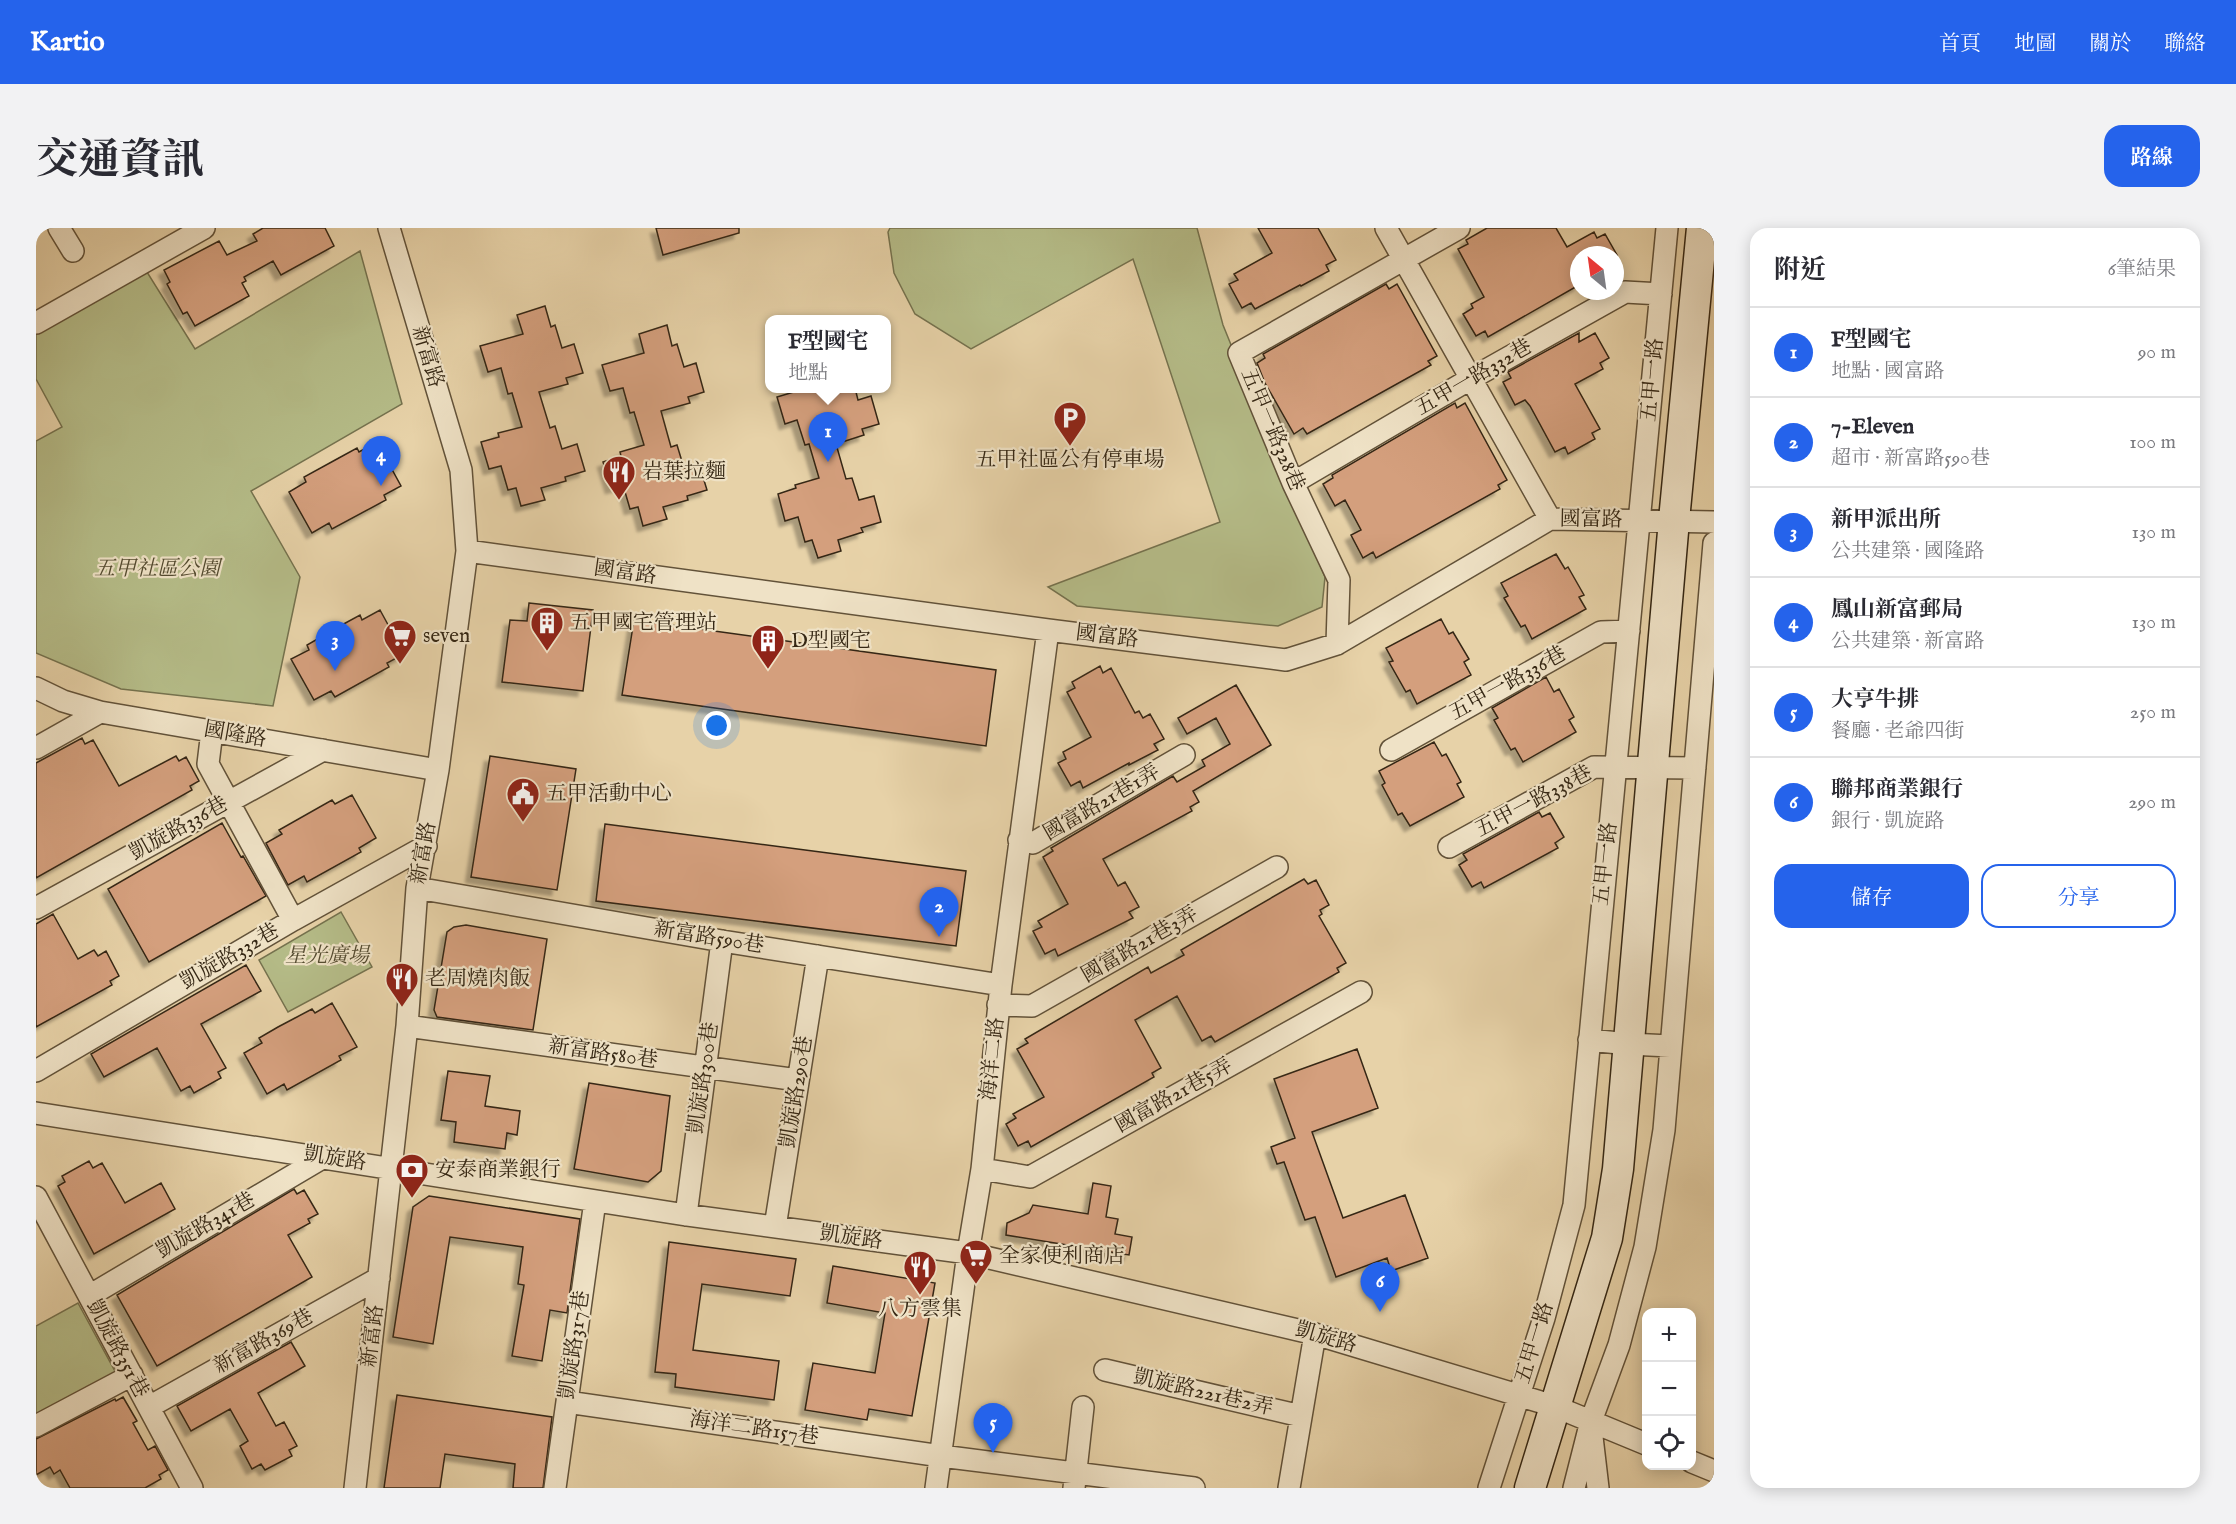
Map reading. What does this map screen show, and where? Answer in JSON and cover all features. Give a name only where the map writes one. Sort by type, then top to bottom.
[{"type":"main road","name":"五甲一路","points":[[1530,1488],[1607,1238],[1618,1169],[1674,520],[1702,228]]},
{"type":"street","points":[[60,228],[73,252]]},
{"type":"street","points":[[36,323],[204,228]]},
{"type":"street","name":"新富路","points":[[355,1488],[408,1026],[417,888],[438,770],[467,551],[461,470],[389,228]]},
{"type":"street","points":[[1386,228],[1550,519]]},
{"type":"street","name":"五甲一路328巷","points":[[1337,644],[1339,580],[1293,483],[1239,353],[1459,228]]},
{"type":"street","name":"五甲一路","points":[[1490,1488],[1544,1318],[1574,1204],[1667,228]]},
{"type":"street","name":"五甲一路332巷","points":[[1293,483],[1625,292],[1661,294]]},
{"type":"street","name":"國富路","points":[[467,551],[1286,660],[1337,644],[1550,519],[1714,522]]},
{"type":"street","points":[[1574,1488],[1591,1421],[1618,1345],[1645,1247],[1664,1130],[1714,543]]},
{"type":"street","name":"海洋二路","points":[[936,1488],[968,1253],[982,1169],[1000,995],[1048,630]]},
{"type":"street","name":"五甲一路336巷","points":[[1391,750],[1601,632],[1629,631]]},
{"type":"street","name":"國隆路","points":[[36,688],[63,701],[100,712],[438,770]]},
{"type":"street","points":[[36,748],[100,712]]},
{"type":"street","points":[[212,731],[208,764],[293,920]]},
{"type":"street","name":"凱旋路336巷","points":[[36,908],[323,750]]},
{"type":"street","name":"國富路21巷1弄","points":[[1019,840],[1033,843],[1184,756]]},
{"type":"street","name":"五甲一路338巷","points":[[1449,847],[1594,767],[1695,768]]},
{"type":"street","name":"凱旋路332巷","points":[[36,1071],[293,920],[426,846]]},
{"type":"street","name":"國富路21巷3弄","points":[[1000,995],[1032,1006],[1277,867]]},
{"type":"street","name":"新富路590巷","points":[[417,888],[818,956],[1000,995]]},
{"type":"street","name":"凱旋路300巷","points":[[686,1215],[722,941]]},
{"type":"street","name":"凱旋路290巷","points":[[775,1227],[818,956]]},
{"type":"street","name":"國富路21巷5弄","points":[[982,1169],[1030,1177],[1361,992]]},
{"type":"street","name":"新富路580巷","points":[[408,1026],[705,1069],[798,1080]]},
{"type":"street","points":[[1589,1040],[1671,1046]]},
{"type":"street","name":"凱旋路","points":[[36,1113],[596,1202],[968,1253],[1315,1334],[1554,1406],[1642,1442]]},
{"type":"street","name":"凱旋路341巷","points":[[89,1296],[324,1157]]},
{"type":"street","name":"凱旋路317巷","points":[[555,1488],[596,1202]]},
{"type":"street","name":"凱旋路351巷","points":[[38,1207],[89,1296],[192,1488]]},
{"type":"street","name":"新富路369巷","points":[[149,1407],[379,1278]]},
{"type":"street","points":[[1288,1488],[1315,1334]]},
{"type":"street","name":"凱旋路221巷2弄","points":[[1105,1370],[1301,1416]]},
{"type":"street","points":[[36,1426],[132,1375]]},
{"type":"street","name":"海洋二路157巷","points":[[567,1402],[941,1456],[1074,1480],[1185,1487]]},
{"type":"street","points":[[1074,1480],[1083,1407]]},
{"type":"street","points":[[1591,1421],[1598,1488]]},
{"type":"street","points":[[1696,1464],[1714,1471]]},
{"type":"green space","points":[[890,228],[1197,228],[1223,325],[1325,577],[1322,607],[1278,626],[1077,606],[1048,587],[1220,522],[1133,259],[971,349],[915,314],[894,273],[888,232]]},
{"type":"green space","name":"五甲社區公園","points":[[360,251],[402,404],[251,491],[300,577],[273,706],[121,689],[36,653],[36,441],[62,427],[36,379],[36,334],[147,272],[195,349]]},
{"type":"green space","name":"星光廣場","points":[[341,912],[372,967],[288,1012],[259,960]]},
{"type":"green space","points":[[78,1303],[117,1375],[36,1419],[36,1326]]},
{"type":"building","points":[[263,228],[325,228],[334,246],[281,275],[273,261],[244,277],[246,281],[242,283],[249,296],[195,326],[187,312],[183,314],[167,284],[170,282],[164,270],[219,241],[227,255],[257,241],[253,234]]},
{"type":"building","points":[[656,228],[739,228],[739,233],[663,255]]},
{"type":"building","points":[[1258,228],[1318,228],[1336,260],[1326,265],[1329,271],[1301,286],[1255,309],[1251,303],[1242,308],[1229,284],[1238,280],[1234,274],[1272,253]]},
{"type":"building","points":[[1487,228],[1556,228],[1567,247],[1594,232],[1597,238],[1605,234],[1612,246],[1570,246],[1570,290],[1488,337],[1485,331],[1476,336],[1463,314],[1473,308],[1471,304],[1484,297],[1458,249],[1468,244],[1466,240]]},
{"type":"building","points":[[1386,284],[1389,289],[1397,284],[1437,356],[1428,361],[1431,365],[1307,434],[1303,428],[1294,434],[1265,383],[1257,363],[1265,358],[1263,354]]},
{"type":"building","points":[[545,306],[551,327],[555,325],[562,348],[574,344],[583,373],[566,378],[568,384],[539,392],[550,428],[555,426],[562,449],[577,444],[585,471],[565,477],[566,481],[541,488],[545,500],[521,506],[516,488],[508,490],[501,466],[489,469],[481,442],[499,437],[498,433],[522,427],[512,393],[508,394],[501,368],[488,372],[480,346],[523,334],[517,315]]},
{"type":"building","points":[[667,325],[672,346],[677,344],[684,367],[696,363],[704,392],[688,397],[690,403],[661,411],[671,447],[677,445],[684,468],[699,464],[707,490],[687,496],[688,500],[663,507],[667,519],[643,526],[638,507],[630,509],[623,485],[611,488],[603,462],[621,456],[620,452],[644,445],[634,412],[630,413],[623,388],[610,391],[602,365],[644,353],[639,334]]},
{"type":"building","points":[[1579,333],[1579,342],[1595,333],[1609,358],[1600,363],[1603,369],[1575,384],[1600,429],[1592,433],[1595,439],[1568,454],[1565,447],[1555,452],[1530,406],[1525,400],[1515,405],[1503,382],[1511,378],[1508,372]]},
{"type":"building","points":[[790,393],[856,393],[858,400],[871,396],[879,424],[862,429],[864,435],[836,444],[846,479],[852,478],[859,500],[874,496],[881,522],[861,528],[863,532],[838,540],[841,551],[818,558],[812,540],[805,542],[798,517],[785,521],[778,494],[796,488],[795,485],[819,478],[809,444],[805,445],[797,420],[785,424],[777,397]]},
{"type":"building","points":[[1455,403],[1457,408],[1465,403],[1507,480],[1498,485],[1500,489],[1376,558],[1373,552],[1363,558],[1351,535],[1361,530],[1345,500],[1335,506],[1323,484],[1333,478],[1332,475]]},
{"type":"building","points":[[377,442],[401,486],[384,495],[386,500],[332,529],[329,523],[312,533],[289,492],[306,482],[304,477],[357,448],[359,452]]},
{"type":"building","points":[[1556,554],[1565,569],[1568,567],[1584,595],[1579,597],[1586,609],[1532,639],[1525,625],[1521,627],[1504,598],[1508,596],[1501,583]]},
{"type":"building","name":"五甲國宅管理站","points":[[529,603],[593,610],[583,691],[502,682],[510,620],[527,621]]},
{"type":"building","points":[[380,610],[404,654],[387,663],[389,667],[335,697],[331,691],[314,700],[291,659],[309,650],[307,645],[340,626],[360,615],[362,620]]},
{"type":"building","points":[[1441,619],[1449,634],[1453,632],[1469,659],[1464,662],[1471,675],[1417,704],[1410,690],[1406,692],[1389,662],[1393,661],[1386,648]]},
{"type":"building","points":[[634,620],[996,670],[986,746],[622,695]]},
{"type":"building","points":[[1100,666],[1103,673],[1111,668],[1135,713],[1139,711],[1143,718],[1150,714],[1164,739],[1154,744],[1158,750],[1129,765],[1129,763],[1083,788],[1080,781],[1071,786],[1058,763],[1066,759],[1063,752],[1091,737],[1067,692],[1075,688],[1072,682]]},
{"type":"building","points":[[1546,677],[1554,692],[1559,689],[1574,717],[1569,720],[1576,732],[1523,762],[1515,748],[1511,750],[1494,720],[1498,718],[1492,708]]},
{"type":"building","points":[[1236,685],[1271,745],[1193,791],[1199,802],[1190,807],[1192,811],[1103,859],[1118,886],[1125,882],[1139,907],[1129,912],[1133,918],[1058,956],[1055,949],[1045,954],[1033,931],[1042,927],[1038,921],[1068,904],[1043,857],[1053,851],[1051,848],[1173,776],[1177,782],[1205,766],[1202,760],[1230,744],[1216,718],[1187,734],[1178,718]]},
{"type":"building","points":[[82,738],[85,744],[93,740],[119,786],[176,756],[179,761],[186,757],[199,781],[190,786],[192,790],[36,878],[36,763]]},
{"type":"building","points":[[1434,742],[1442,756],[1446,754],[1461,782],[1457,784],[1464,797],[1410,826],[1402,813],[1398,815],[1382,785],[1385,783],[1379,771]]},
{"type":"building","name":"五甲活動中心","points":[[490,756],[576,769],[557,890],[471,877]]},
{"type":"building","points":[[352,795],[376,838],[359,848],[361,852],[307,882],[304,876],[288,885],[266,843],[282,834],[279,830],[332,800],[335,804]]},
{"type":"building","points":[[1539,812],[1542,817],[1550,813],[1564,837],[1555,843],[1558,848],[1484,888],[1481,882],[1472,887],[1459,865],[1467,860],[1463,854]]},
{"type":"building","points":[[222,823],[266,896],[149,962],[108,889]]},
{"type":"building","points":[[605,824],[966,871],[956,946],[596,901]]},
{"type":"building","points":[[1304,879],[1308,884],[1316,880],[1329,905],[1320,910],[1322,914],[1319,916],[1346,963],[1337,968],[1339,972],[1215,1042],[1211,1036],[1202,1041],[1177,996],[1135,1020],[1161,1068],[1152,1073],[1154,1077],[1031,1147],[1028,1141],[1018,1146],[1006,1124],[1016,1118],[1013,1114],[1044,1097],[1017,1049],[1028,1043],[1025,1039],[1148,967],[1151,973],[1184,955],[1181,950]]},
{"type":"building","points":[[53,914],[78,959],[94,950],[98,956],[106,951],[119,976],[110,981],[112,985],[36,1027],[36,924]]},
{"type":"building","points":[[466,925],[547,939],[533,1030],[437,1017],[434,1010],[447,932],[454,927]]},
{"type":"building","points":[[246,965],[261,991],[201,1024],[226,1068],[218,1072],[221,1078],[194,1093],[190,1086],[181,1091],[157,1048],[104,1077],[91,1054]]},
{"type":"building","points":[[332,1003],[357,1047],[339,1056],[341,1060],[287,1090],[284,1084],[267,1094],[244,1053],[262,1043],[259,1038],[278,1027],[312,1009],[315,1013]]},
{"type":"building","points":[[1357,1049],[1378,1108],[1312,1132],[1343,1218],[1405,1195],[1428,1258],[1391,1271],[1387,1258],[1336,1277],[1315,1217],[1305,1220],[1284,1162],[1277,1164],[1271,1147],[1295,1138],[1274,1079]]},
{"type":"building","points":[[448,1071],[490,1076],[485,1106],[520,1111],[517,1135],[507,1133],[505,1149],[454,1142],[456,1122],[441,1120]]},
{"type":"building","points":[[589,1083],[670,1096],[661,1171],[648,1182],[574,1169]]},
{"type":"building","points":[[89,1161],[93,1168],[102,1163],[125,1203],[161,1183],[175,1209],[94,1254],[58,1186],[65,1182],[62,1176]]},
{"type":"building","points":[[1093,1183],[1111,1186],[1106,1217],[1118,1219],[1115,1234],[1132,1237],[1129,1255],[1006,1235],[1007,1223],[1029,1213],[1033,1205],[1088,1214]]},
{"type":"building","points":[[294,1189],[297,1194],[304,1190],[318,1214],[308,1219],[310,1223],[288,1235],[312,1277],[157,1366],[117,1295]]},
{"type":"building","points":[[429,1196],[580,1219],[567,1313],[550,1310],[542,1361],[512,1356],[524,1285],[518,1284],[523,1247],[450,1237],[433,1344],[393,1337],[413,1207]]},
{"type":"building","points":[[669,1242],[796,1259],[790,1296],[702,1284],[693,1350],[779,1361],[774,1400],[675,1387],[676,1374],[655,1372]]},
{"type":"building","points":[[833,1266],[935,1283],[912,1416],[869,1409],[867,1420],[805,1410],[813,1363],[875,1373],[885,1313],[827,1303]]},
{"type":"building","points":[[291,1342],[305,1366],[258,1393],[276,1426],[284,1422],[297,1446],[289,1450],[292,1456],[265,1470],[261,1464],[252,1469],[240,1446],[248,1441],[230,1409],[191,1431],[177,1406]]},
{"type":"building","points":[[397,1395],[552,1417],[543,1488],[513,1488],[515,1464],[445,1454],[440,1488],[384,1488]]},
{"type":"building","points":[[123,1397],[137,1421],[133,1423],[148,1450],[155,1446],[168,1470],[159,1475],[161,1479],[145,1488],[70,1488],[60,1470],[54,1474],[50,1467],[36,1475],[36,1439]]},
{"type":"place","name":"五甲社區公有停車場","points":[[1070,447]]},
{"type":"place","name":"F型國宅","points":[[828,462]]},
{"type":"place","name":"鳳山新富郵局","points":[[381,486]]},
{"type":"place","name":"岩葉拉麵","points":[[619,501]]},
{"type":"place","name":"五甲國宅管理站","points":[[547,652]]},
{"type":"place","name":"seven","points":[[400,665]]},
{"type":"place","name":"D型國宅","points":[[768,670]]},
{"type":"place","name":"新甲派出所","points":[[335,671]]},
{"type":"place","name":"五甲活動中心","points":[[523,823]]},
{"type":"place","name":"7-Eleven","points":[[939,937]]},
{"type":"place","name":"老周燒肉飯","points":[[402,1008]]},
{"type":"place","name":"安泰商業銀行","points":[[412,1199]]},
{"type":"place","name":"全家便利商店","points":[[976,1285]]},
{"type":"place","name":"八方雲集","points":[[920,1296]]},
{"type":"place","name":"聯邦商業銀行","points":[[1380,1312]]},
{"type":"place","name":"大亨牛排","points":[[993,1453]]}]
